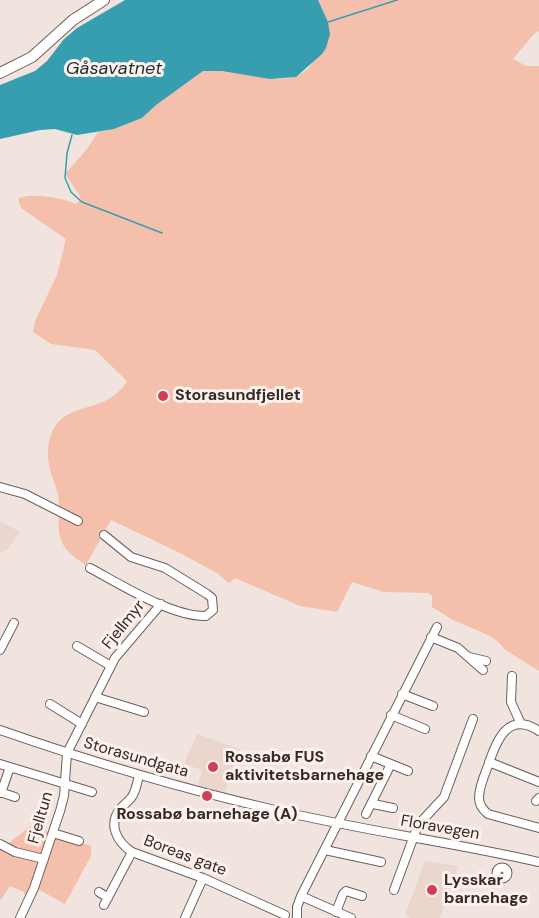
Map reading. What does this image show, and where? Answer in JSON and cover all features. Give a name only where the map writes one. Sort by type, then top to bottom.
[{"type":"main road","points":[[0,73],[32,57],[73,20],[104,0]]},
{"type":"street","points":[[1,484],[78,521]]},
{"type":"street","points":[[90,568],[161,604],[198,616],[210,614],[214,604],[212,598],[207,594],[165,568],[131,557],[104,535]]},
{"type":"street","name":"Fjellmyr","points":[[66,753],[111,666],[124,646],[161,604]]},
{"type":"street","points":[[0,650],[14,623]]},
{"type":"street","points":[[297,918],[297,907],[301,896],[391,715],[438,627]]},
{"type":"street","points":[[431,637],[452,645],[484,666]]},
{"type":"street","name":"Fjellmyr","points":[[77,646],[111,666]]},
{"type":"street","points":[[512,676],[511,702],[521,724]]},
{"type":"street","points":[[402,694],[433,706]]},
{"type":"street","points":[[95,697],[144,712]]},
{"type":"street","points":[[50,704],[82,724]]},
{"type":"street","points":[[391,715],[425,729]]},
{"type":"street","points":[[394,890],[420,821],[444,797],[473,719]]},
{"type":"street","points":[[539,731],[530,725],[521,724],[510,727],[500,736],[479,795],[482,808],[493,816],[539,828]]},
{"type":"street","name":"Storasundgata","points":[[0,730],[139,776],[263,808],[337,823]]},
{"type":"street","name":"Fjelltun","points":[[20,918],[34,888],[60,811],[65,784],[66,753]]},
{"type":"street","points":[[371,756],[408,771]]},
{"type":"street","points":[[489,762],[539,782]]},
{"type":"street","name":"Fjelltun","points":[[0,764],[92,792]]},
{"type":"street","points":[[366,814],[391,764]]},
{"type":"street","points":[[10,767],[1,792],[15,797]]},
{"type":"street","name":"Boreas gate","points":[[139,776],[132,797],[118,811],[114,826],[119,840],[132,852],[203,878],[278,915]]},
{"type":"street","points":[[373,804],[393,808]]},
{"type":"street","name":"Floravegen","points":[[337,823],[539,862]]},
{"type":"street","points":[[53,833],[79,841]]},
{"type":"street","name":"Fjelltun","points":[[0,844],[15,852],[44,859]]},
{"type":"street","points":[[325,850],[381,862]]},
{"type":"street","points":[[99,892],[106,901],[132,852]]},
{"type":"street","points":[[185,918],[203,878]]},
{"type":"street","points":[[336,912],[346,891],[362,897]]},
{"type":"street","points":[[301,896],[351,918]]},
{"type":"shaded area","points":[[318,0],[539,0],[539,31],[513,59],[526,66],[539,66],[539,671],[504,649],[495,640],[432,607],[432,596],[428,593],[384,592],[352,582],[337,612],[300,606],[235,578],[229,583],[217,573],[178,552],[111,520],[86,565],[68,551],[60,538],[59,502],[48,460],[51,434],[58,422],[68,414],[105,401],[117,393],[127,381],[95,350],[51,344],[33,332],[35,321],[57,275],[66,239],[21,208],[18,199],[30,196],[47,197],[76,204],[80,196],[65,174],[87,149],[98,132],[114,129],[142,118],[155,105],[198,73],[225,70],[272,79],[286,79],[299,75],[313,62],[328,27]]},
{"type":"shaded area","points":[[0,521],[20,532],[8,549],[0,553]]},
{"type":"shaded area","name":"Rossabø FUS aktivitetsbarnehage","points":[[197,734],[240,749],[224,795],[197,788],[202,770],[184,764]]},
{"type":"shaded area","points":[[30,826],[91,846],[91,856],[65,904],[34,887],[27,902],[24,892],[10,886],[0,901],[0,848]]},
{"type":"shaded area","name":"Lysskar barnehage","points":[[425,861],[458,866],[440,918],[411,918],[405,915]]},
{"type":"water","name":"Gåsavatnet","points":[[125,0],[318,0],[328,22],[330,34],[322,54],[296,77],[270,79],[222,71],[203,71],[142,118],[114,129],[77,135],[55,129],[40,130],[0,139],[0,85],[35,71],[77,28]]},
{"type":"waterway","points":[[328,22],[397,0]]},
{"type":"waterway","points":[[72,135],[67,153],[65,178],[71,192],[82,202],[162,233]]},
{"type":"place","name":"Storasundfjellet","points":[[163,396]]},
{"type":"place","name":"Rossabø FUS aktivitetsbarnehage","points":[[213,767]]},
{"type":"place","name":"Rossabø barnehage (A)","points":[[207,796]]},
{"type":"place","name":"Lysskar barnehage","points":[[432,890]]}]
